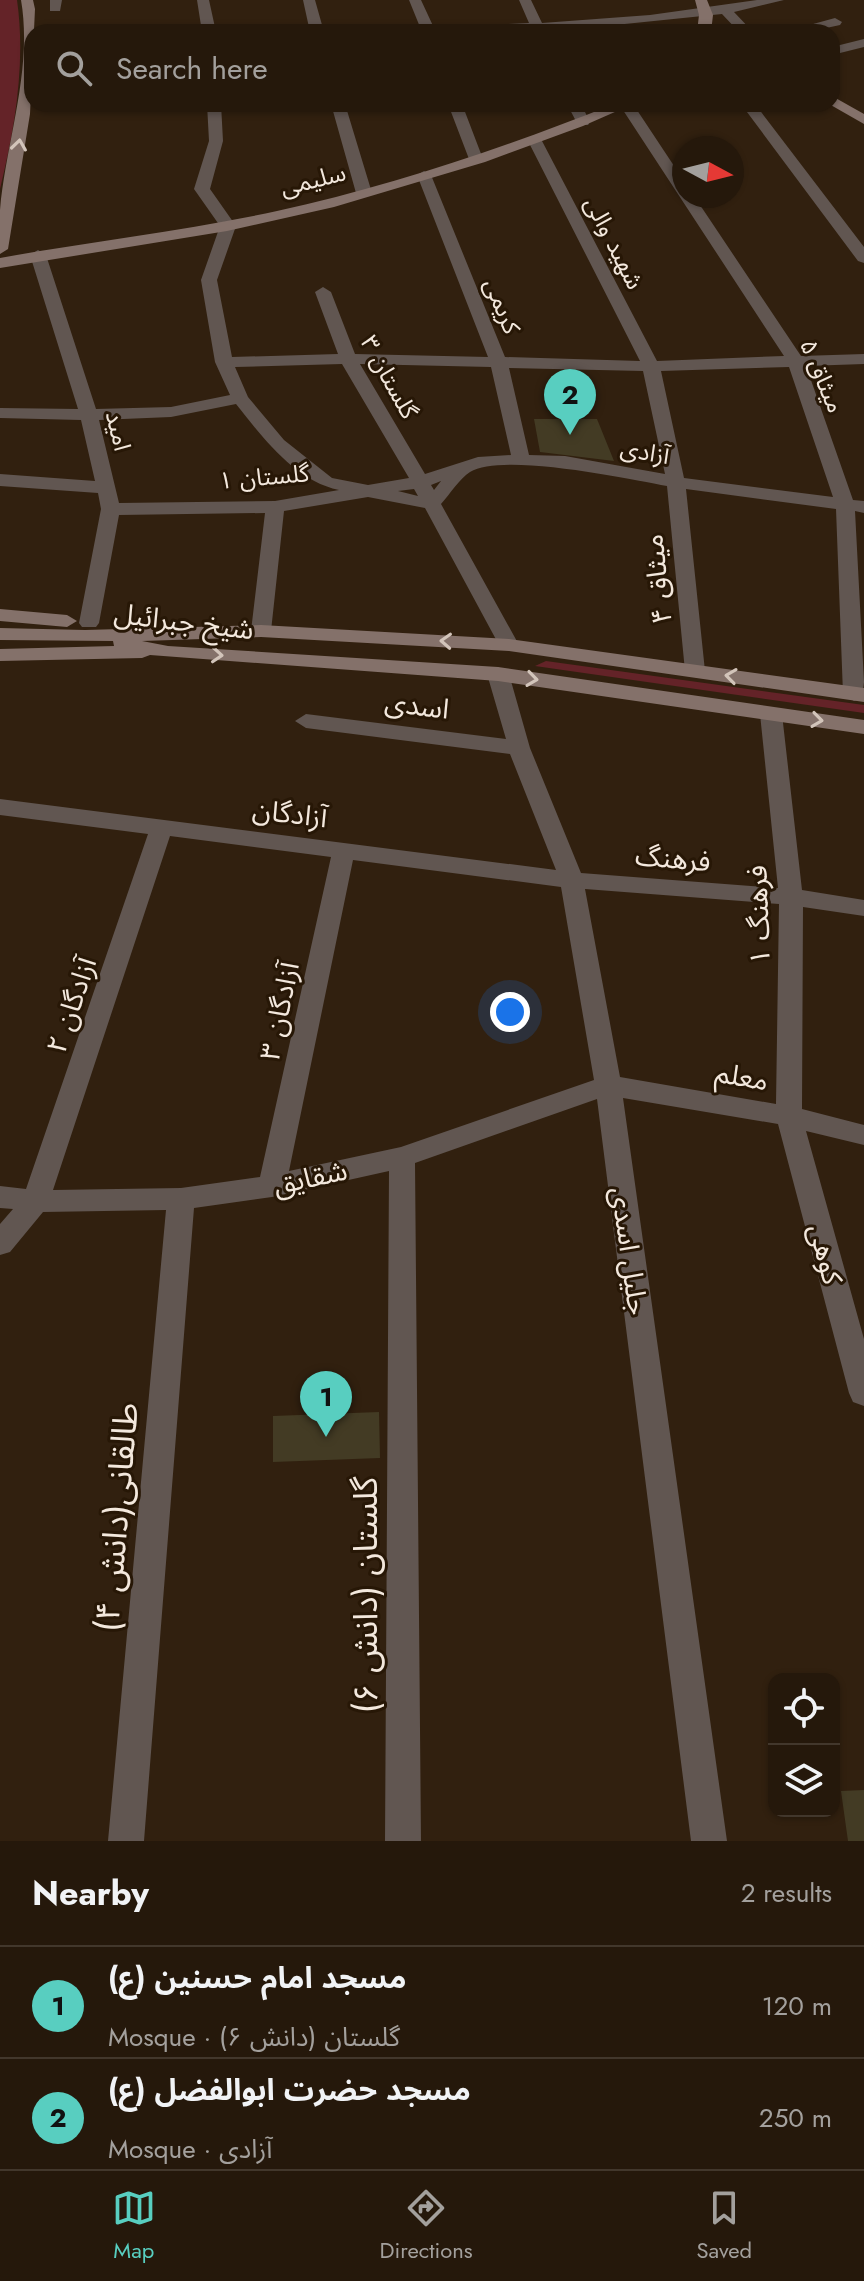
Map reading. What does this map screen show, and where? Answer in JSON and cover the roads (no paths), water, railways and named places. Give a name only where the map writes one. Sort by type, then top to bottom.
[{"type":"street","points":[[27,0],[30,24]]},
{"type":"street","points":[[203,0],[208,24]]},
{"type":"street","points":[[309,0],[315,24]]},
{"type":"street","points":[[415,0],[428,24]]},
{"type":"street","points":[[525,0],[536,24]]},
{"type":"street","points":[[701,0],[706,15],[705,24]]},
{"type":"street","points":[[606,24],[706,15],[778,0]]},
{"type":"street","points":[[726,11],[738,24]]},
{"type":"street","points":[[826,24],[835,22]]},
{"type":"street","points":[[840,49],[864,43]]},
{"type":"street","points":[[840,105],[864,120]]},
{"type":"street","points":[[0,249],[15,176],[24,107]]},
{"type":"street","points":[[214,112],[216,141],[202,189],[228,226],[209,280],[224,362],[240,398],[278,444],[326,482],[431,504],[465,466]]},
{"type":"street","points":[[340,112],[364,193]]},
{"type":"street","points":[[458,112],[476,159]]},
{"type":"street","points":[[578,112],[583,122]]},
{"type":"street","name":"سلیمی","points":[[0,263],[228,226],[364,193],[535,141],[607,112]]},
{"type":"street","name":"میثاق ۵","points":[[631,112],[672,174]]},
{"type":"street","points":[[754,112],[864,258]]},
{"type":"street","name":"شهید والی","points":[[535,141],[651,366],[676,482]]},
{"type":"street","name":"کریمی","points":[[424,175],[499,363],[521,460]]},
{"type":"street","name":"میثاق ۵","points":[[694,208],[795,360],[855,505],[859,694]]},
{"type":"street","name":"امید","points":[[38,255],[89,415],[111,509],[87,630]]},
{"type":"street","name":"گلستان ۳","points":[[323,292],[348,359],[420,482],[509,645]]},
{"type":"street","points":[[224,362],[348,359],[651,366],[864,359]]},
{"type":"street","points":[[0,413],[89,415],[171,412],[240,398]]},
{"type":"street","name":"آزادی","points":[[420,482],[465,466],[521,460],[565,462],[676,482],[855,505]]},
{"type":"street","points":[[0,480],[107,488]]},
{"type":"street","name":"گلستان ۱","points":[[111,509],[275,507],[420,482]]},
{"type":"street","name":"میثاق ۴","points":[[676,482],[695,671]]},
{"type":"street","points":[[261,631],[275,507]]},
{"type":"street","points":[[0,615],[87,630]]},
{"type":"street","points":[[0,634],[87,630]]},
{"type":"street","name":"شیخ جبرائیل","points":[[87,630],[261,631],[509,645],[859,694]]},
{"type":"street","name":"شیخ جبرائیل","points":[[87,630],[168,652],[498,674],[864,727]]},
{"type":"street","points":[[0,655],[168,652]]},
{"type":"street","name":"جلیل اسدی","points":[[498,674],[519,748],[572,880],[608,1085],[709,1841]]},
{"type":"street","name":"فرهنگ ۱","points":[[771,714],[791,897],[789,1116]]},
{"type":"street","name":"اسدی","points":[[306,721],[519,748]]},
{"type":"street","name":"آزادگان","points":[[0,807],[572,880]]},
{"type":"street","name":"آزادگان ۲","points":[[36,1201],[162,827]]},
{"type":"street","name":"آزادگان ۳","points":[[272,1186],[344,850]]},
{"type":"street","name":"فرهنگ","points":[[572,880],[791,897],[864,908]]},
{"type":"street","name":"شقایق","points":[[0,1197],[36,1201],[181,1199],[272,1186],[402,1157],[608,1085]]},
{"type":"street","name":"معلم","points":[[608,1085],[789,1116],[864,1135]]},
{"type":"street","name":"کوهی","points":[[789,1116],[864,1393]]},
{"type":"street","name":"گلستان (دانش ۶)","points":[[402,1157],[403,1841]]},
{"type":"street","name":"طالقانی(دانش ۴)","points":[[126,1841],[181,1199]]},
{"type":"street","points":[[0,1244],[36,1201]]},
{"type":"place","name":"مسجد حضرت ابوالفضل (ع)","points":[[570,435]]},
{"type":"place","name":"مسجد امام حسنین (ع)","points":[[326,1437]]}]
